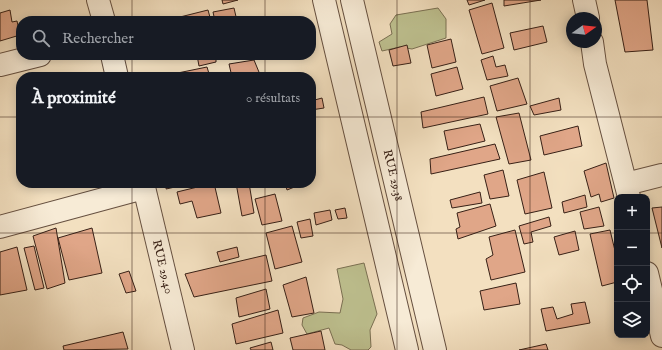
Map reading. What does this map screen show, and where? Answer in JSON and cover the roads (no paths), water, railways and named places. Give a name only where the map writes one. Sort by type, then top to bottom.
[{"type":"street","points":[[98,0],[103,16]]},
{"type":"street","points":[[324,0],[407,350]]},
{"type":"street","name":"RUE 29.38","points":[[352,0],[435,350]]},
{"type":"street","points":[[584,0],[587,12]]},
{"type":"street","points":[[593,48],[627,190],[662,175]]},
{"type":"street","points":[[0,65],[20,60]]},
{"type":"street","points":[[113,60],[117,72]]},
{"type":"street","points":[[0,227],[137,188]]},
{"type":"street","name":"RUE 29.40","points":[[144,188],[183,350]]},
{"type":"street","points":[[650,286],[662,336]]}]
